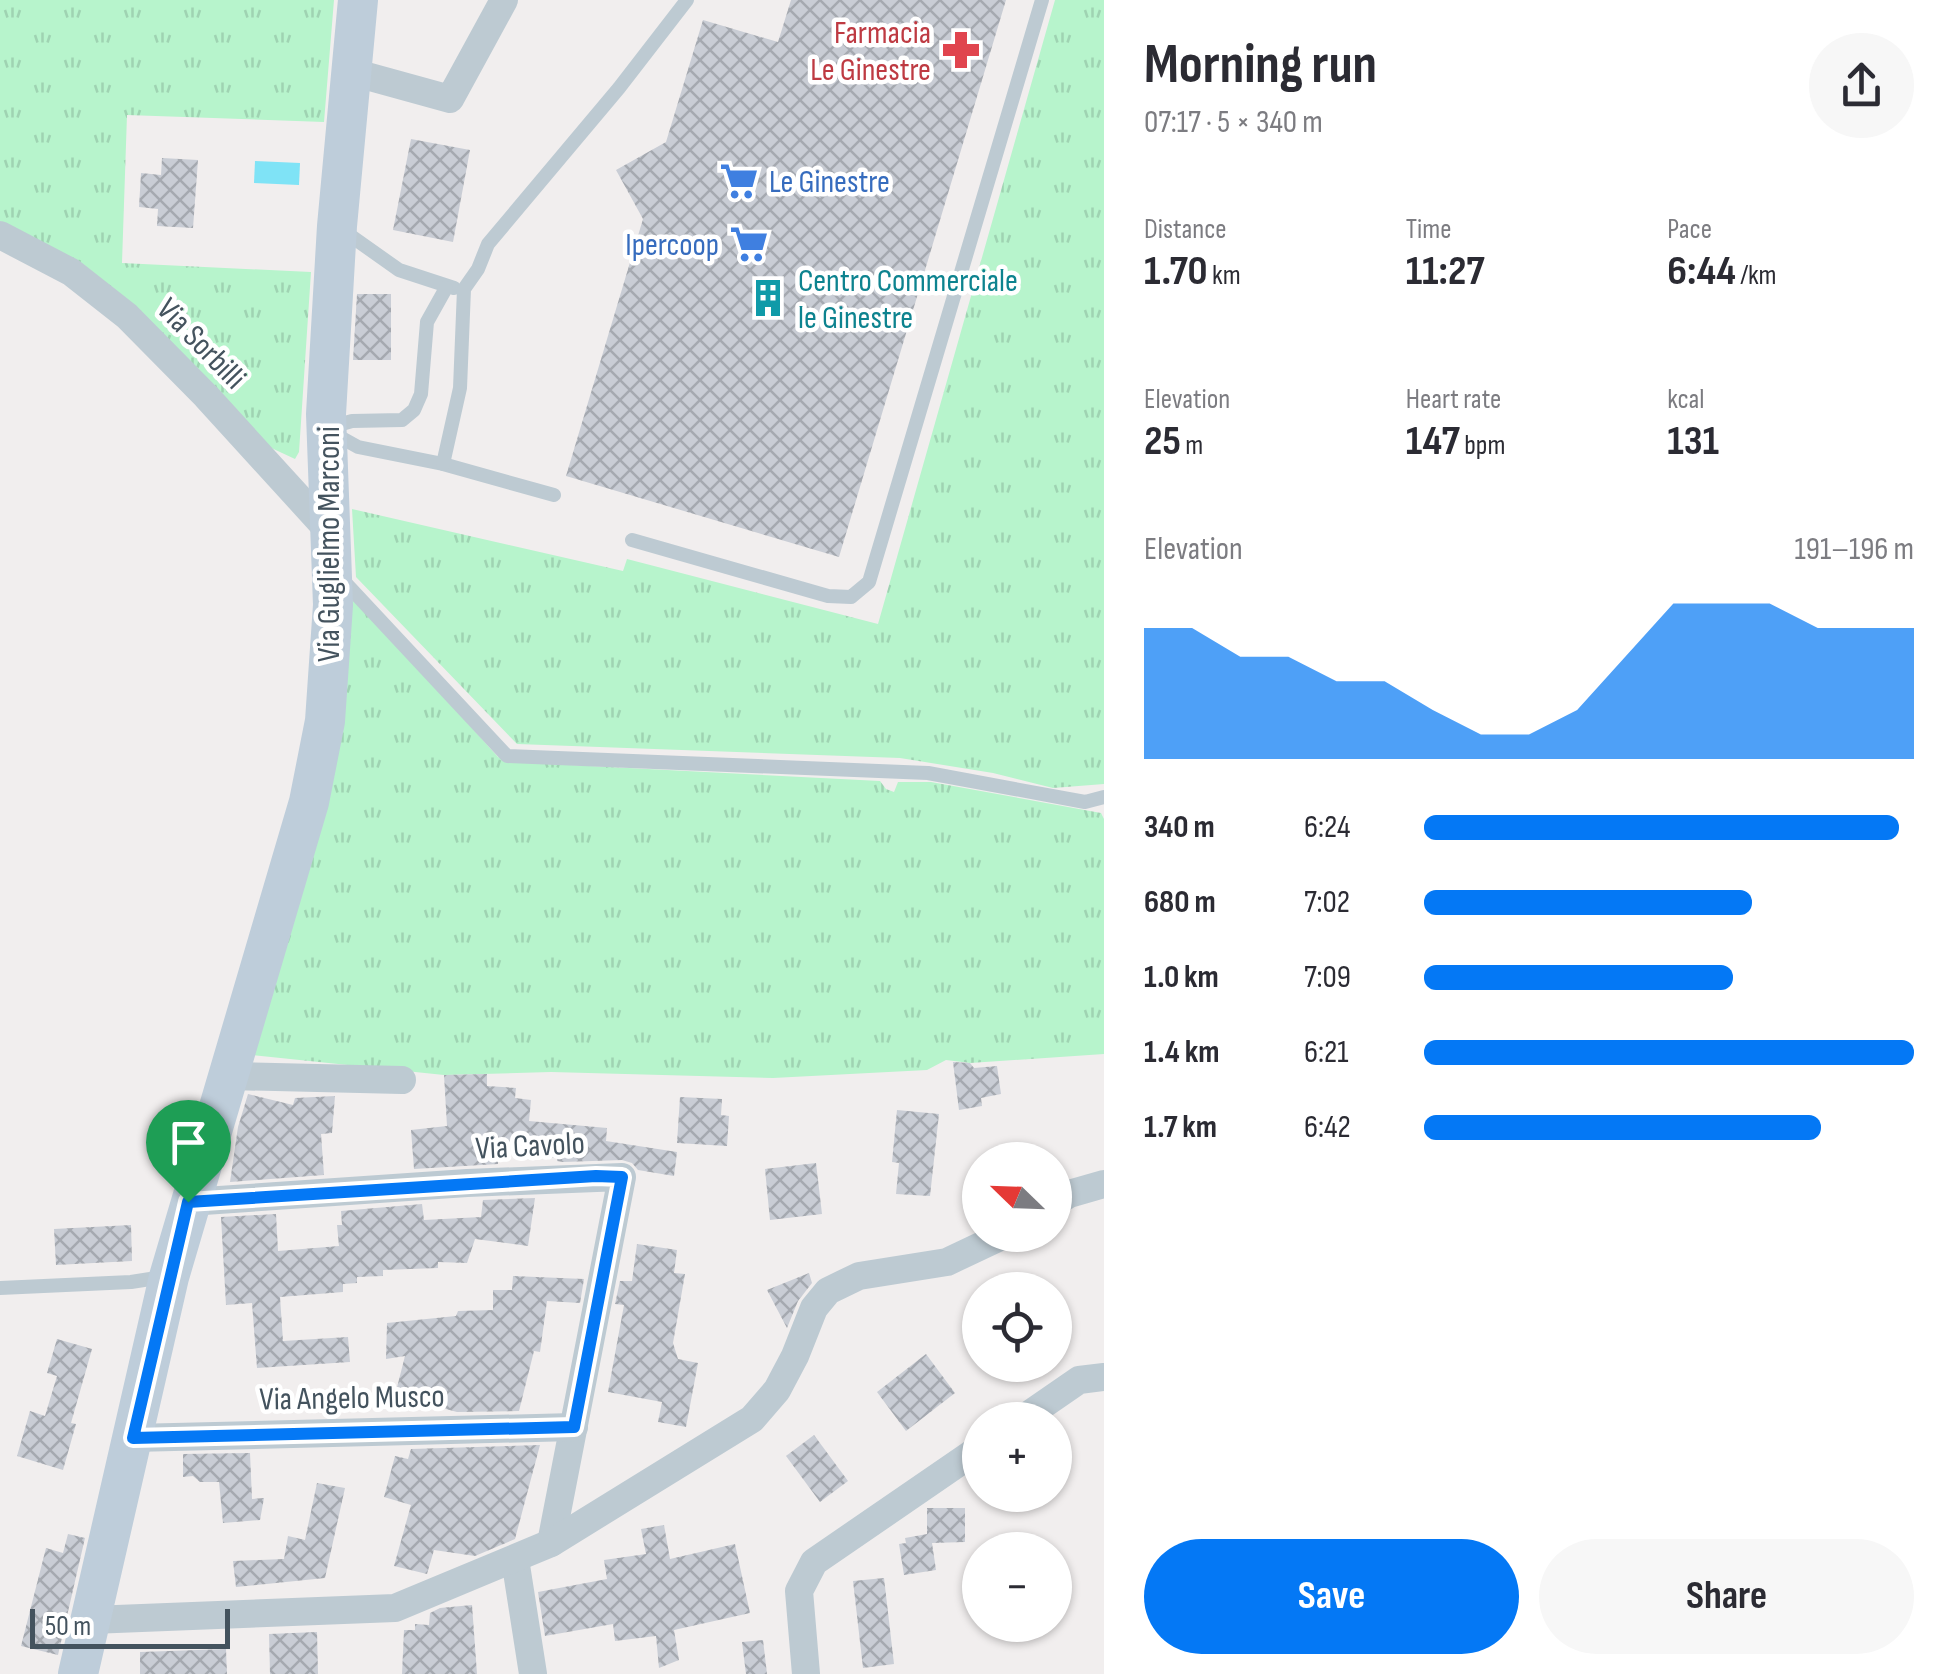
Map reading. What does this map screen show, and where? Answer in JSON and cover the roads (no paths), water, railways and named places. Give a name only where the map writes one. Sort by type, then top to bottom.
[{"type":"main road","name":"Via Guglielmo Marconi","points":[[78,1674],[188,1202],[229,1076],[312,786],[325,721],[331,654],[326,429],[337,226],[358,0]]},
{"type":"street","points":[[352,72],[450,99],[504,0]]},
{"type":"street","name":"Via Sorbilli","points":[[0,235],[71,272],[127,316],[206,396],[330,550]]},
{"type":"street","points":[[229,1076],[402,1080]]},
{"type":"street","name":"Via Cavolo","points":[[188,1202],[622,1177],[551,1543]]},
{"type":"street","points":[[1072,1193],[1104,1184]]},
{"type":"street","points":[[91,1620],[396,1608],[515,1559],[551,1543],[752,1419],[778,1390],[814,1308],[828,1291],[859,1276],[947,1262],[968,1252]]},
{"type":"street","points":[[1047,1402],[1079,1380],[1104,1377]]},
{"type":"street","name":"Via Angelo Musco","points":[[133,1438],[574,1427]]},
{"type":"street","points":[[806,1674],[799,1591],[814,1562],[962,1460]]},
{"type":"street","points":[[515,1559],[533,1674]]},
{"type":"lane","points":[[442,464],[460,388],[464,289],[488,244],[687,0]]},
{"type":"lane","points":[[632,540],[828,596],[851,597],[870,582],[1042,0]]},
{"type":"lane","points":[[337,226],[399,270],[446,288],[464,289]]},
{"type":"lane","points":[[326,429],[352,422],[402,420],[414,410],[421,394],[427,322],[446,288]]},
{"type":"lane","points":[[326,429],[358,447],[442,464],[554,495]]},
{"type":"lane","points":[[330,550],[507,756],[928,773],[1085,802],[1104,797]]},
{"type":"lane","points":[[0,1288],[131,1282],[169,1276]]},
{"type":"water","points":[[255,161],[300,163],[299,185],[254,183]]},
{"type":"place","name":"Farmacia Le Ginestre","points":[[961,50]]},
{"type":"place","name":"Le Ginestre","points":[[739,181]]},
{"type":"place","name":"Ipercoop","points":[[749,244]]},
{"type":"place","name":"Centro Commerciale le Ginestre","points":[[768,298]]}]
